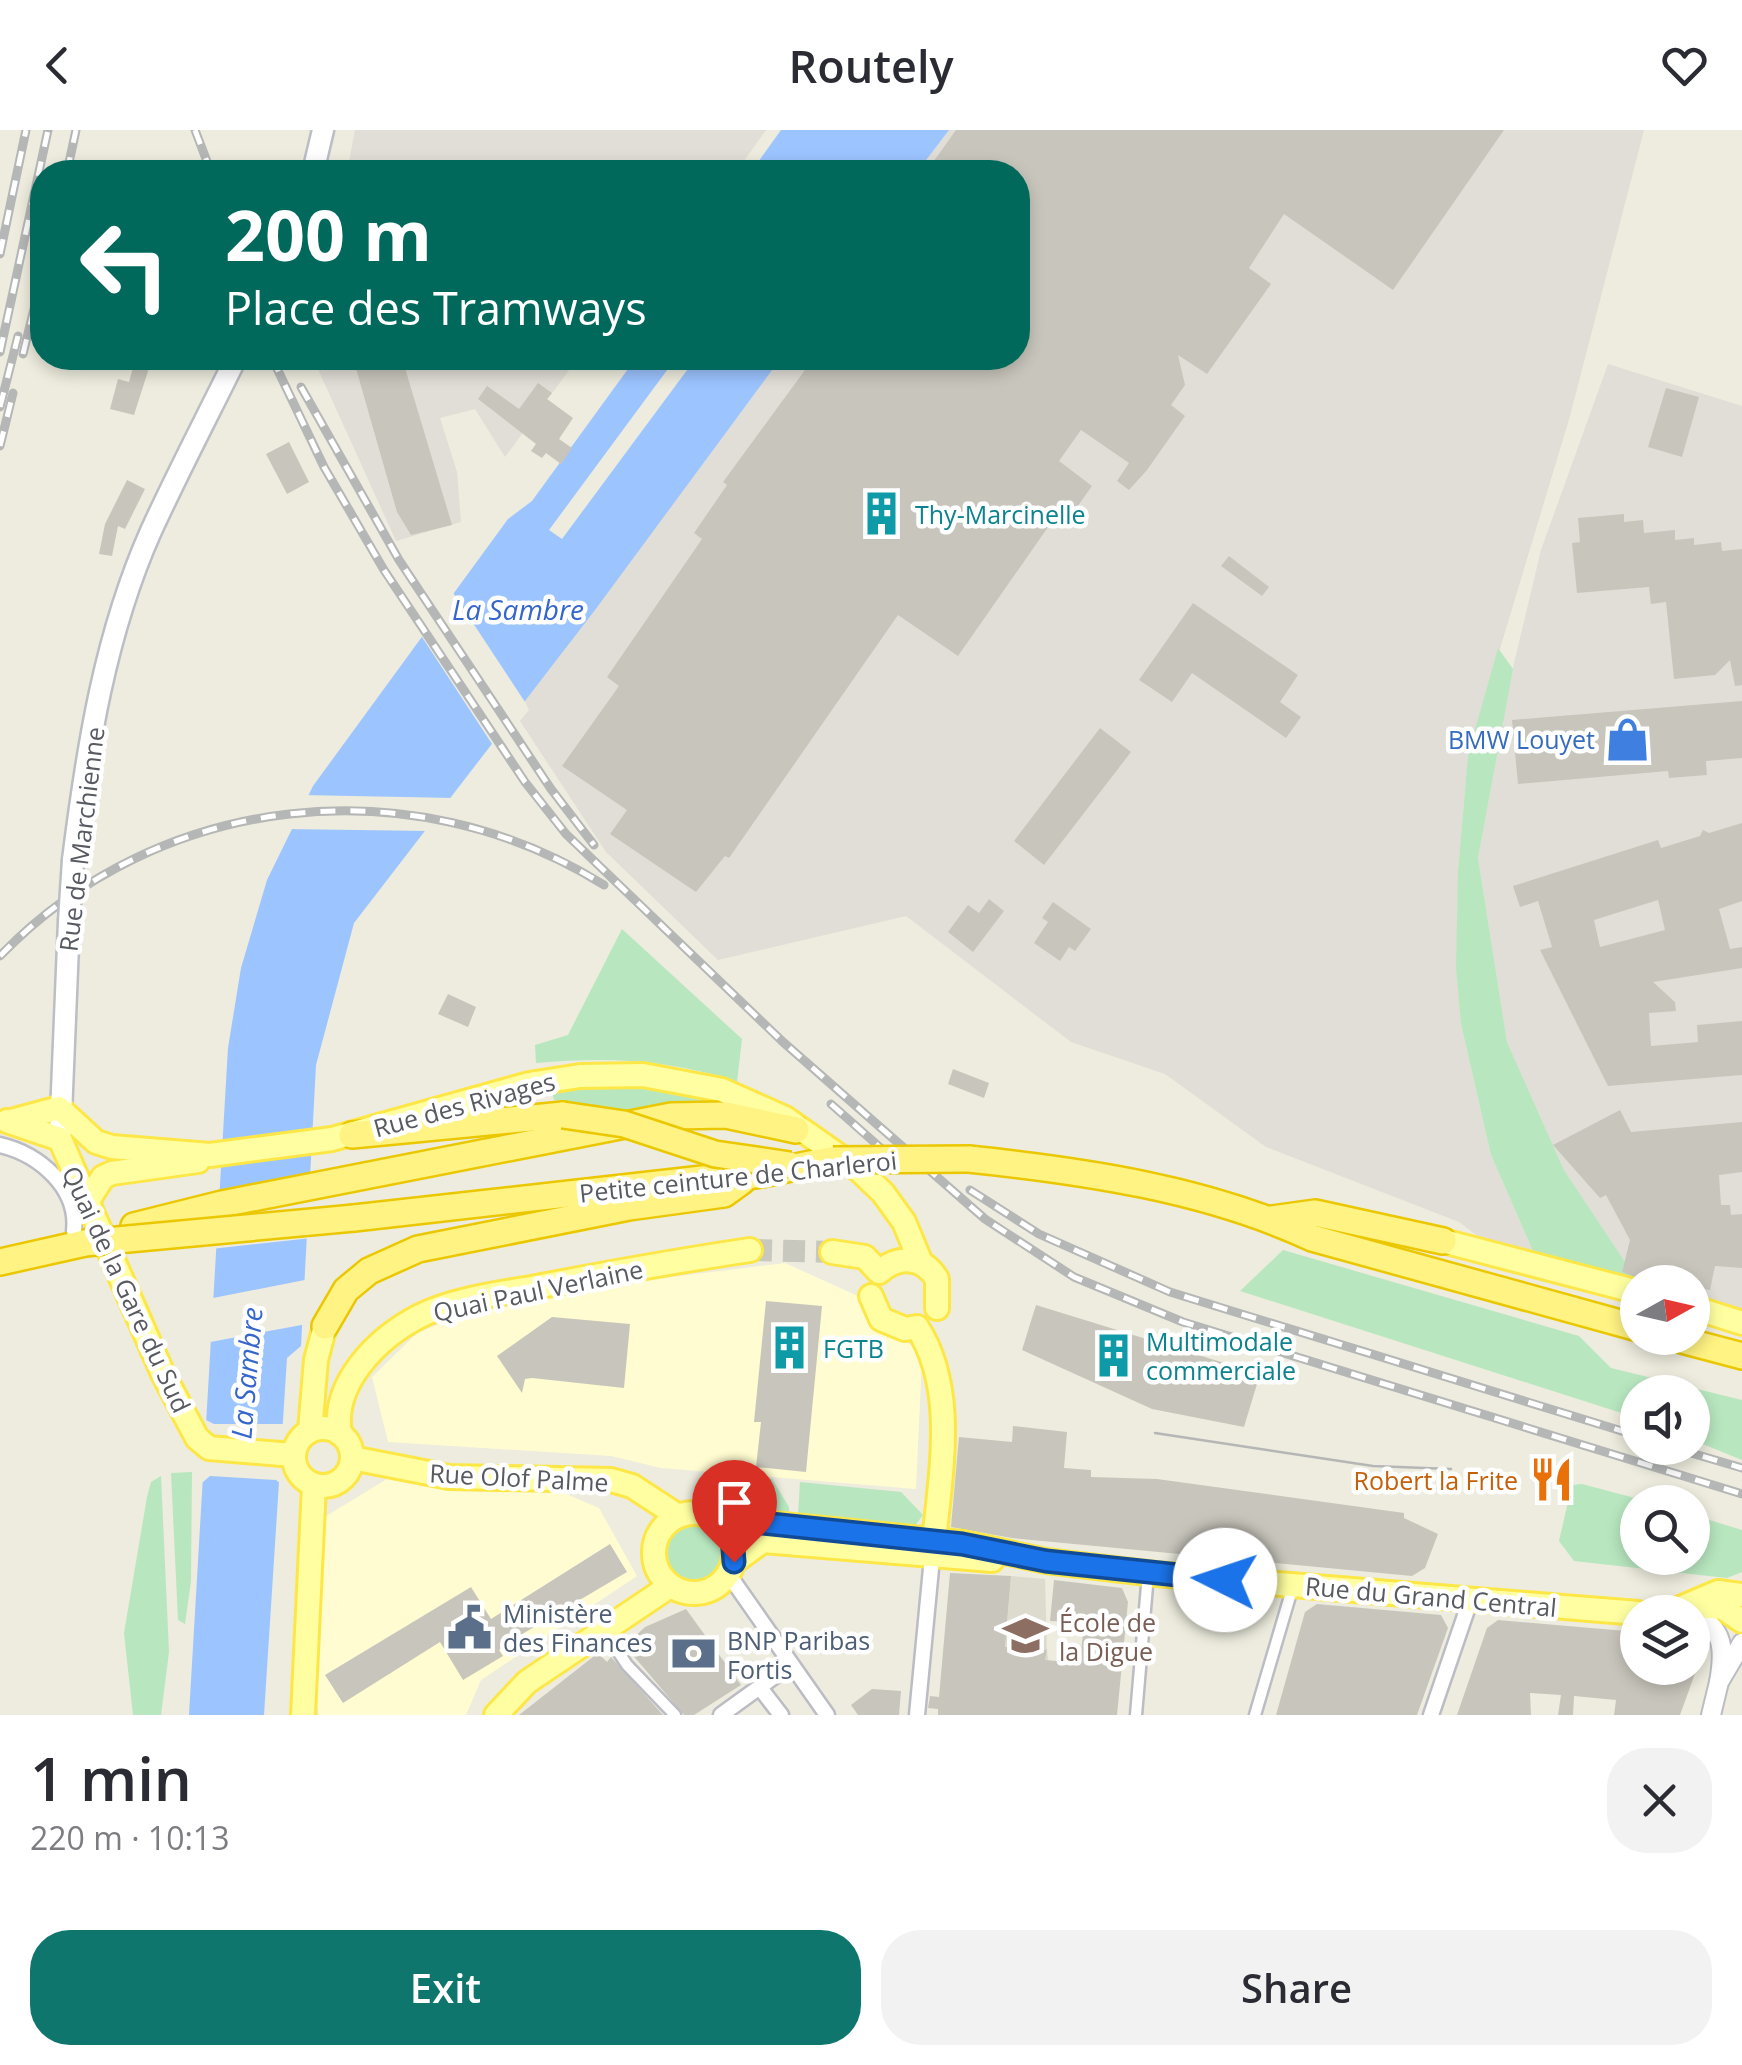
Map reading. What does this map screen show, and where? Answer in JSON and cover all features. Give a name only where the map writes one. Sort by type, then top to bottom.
[{"type":"highway","points":[[80,1237],[222,1204],[700,1114],[752,1119],[796,1130]]},
{"type":"highway","points":[[352,1135],[563,1115],[624,1124],[715,1154],[790,1165]]},
{"type":"highway","name":"Petite ceinture de Charleroi","points":[[0,1262],[80,1237],[137,1241],[720,1177],[746,1178],[790,1165],[912,1158],[1024,1164],[1314,1226]]},
{"type":"highway","points":[[325,1326],[346,1290],[369,1270],[418,1249],[629,1208],[724,1194],[746,1178]]},
{"type":"highway","points":[[1314,1226],[1443,1241]]},
{"type":"highway","points":[[1314,1226],[1505,1292],[1620,1323]]},
{"type":"highway","points":[[1710,1348],[1742,1356]]},
{"type":"main road","points":[[316,160],[323,130]]},
{"type":"main road","name":"Rue de Marchienne","points":[[60,1139],[74,860],[86,761],[104,670],[150,532],[230,370]]},
{"type":"main road","name":"Rue des Rivages","points":[[168,1159],[352,1135],[529,1084],[580,1076],[643,1075],[722,1090],[785,1118],[796,1130],[859,1170],[883,1194],[904,1222],[922,1263]]},
{"type":"main road","points":[[5,1120],[59,1108],[96,1142],[168,1159]]},
{"type":"main road","points":[[5,1120],[60,1139]]},
{"type":"main road","name":"Quai de la Gare du Sud","points":[[60,1139],[163,1374],[197,1438],[209,1448],[292,1454]]},
{"type":"main road","points":[[87,1202],[103,1177],[168,1159]]},
{"type":"main road","points":[[1443,1241],[1620,1287]]},
{"type":"main road","name":"Quai Paul Verlaine","points":[[340,1434],[338,1399],[351,1377],[376,1348],[422,1315],[491,1295],[750,1250]]},
{"type":"main road","points":[[832,1252],[865,1257],[876,1280],[881,1319],[892,1326],[925,1320]]},
{"type":"main road","points":[[876,1280],[899,1260],[922,1263],[937,1279],[925,1320],[943,1412],[933,1549]]},
{"type":"main road","points":[[1710,1313],[1742,1323]]},
{"type":"main road","points":[[310,1431],[325,1326]]},
{"type":"main road","points":[[326,1428],[340,1434],[352,1458],[340,1481],[314,1485],[300,1475],[292,1454],[302,1436],[326,1428]]},
{"type":"main road","name":"Rue Olof Palme","points":[[352,1458],[449,1477],[601,1478],[632,1486],[678,1516]]},
{"type":"main road","points":[[303,1715],[314,1485]]},
{"type":"main road","points":[[690,1513],[715,1518],[732,1537],[732,1568],[702,1593],[670,1586],[658,1571],[654,1552],[660,1532],[678,1516],[690,1513]]},
{"type":"main road","name":"Rue du Grand Central","points":[[715,1518],[933,1549],[1148,1572],[1620,1612]]},
{"type":"main road","name":"Rue du Grand Central","points":[[732,1568],[763,1541],[933,1549]]},
{"type":"main road","points":[[496,1715],[527,1682],[670,1586]]},
{"type":"main road","points":[[1710,1597],[1718,1592],[1742,1595]]},
{"type":"main road","points":[[1710,1609],[1723,1608],[1742,1620]]},
{"type":"street","points":[[6,1146],[33,1154],[56,1178],[76,1214],[80,1237]]},
{"type":"street","points":[[917,1715],[933,1549]]},
{"type":"street","points":[[732,1568],[790,1665],[827,1715]]},
{"type":"street","points":[[1136,1715],[1148,1572]]},
{"type":"street","points":[[1255,1715],[1293,1585]]},
{"type":"street","points":[[1431,1715],[1470,1601]]},
{"type":"street","points":[[1710,1625],[1717,1632],[1722,1652],[1710,1715]]},
{"type":"street","points":[[604,1630],[626,1665],[674,1715]]},
{"type":"street","points":[[1718,1687],[1742,1643]]},
{"type":"street","points":[[722,1715],[790,1665]]},
{"type":"street","points":[[1718,1687],[1742,1669]]},
{"type":"street","points":[[761,1688],[780,1715]]},
{"type":"shaded area","points":[[355,130],[766,130],[745,160],[349,160]]},
{"type":"shaded area","name":"Thy-Marcinelle","points":[[949,130],[1644,130],[1570,416],[1468,755],[1458,871],[1461,1024],[1491,1155],[1536,1258],[1492,1247],[1459,1222],[1266,1147],[1165,1074],[1071,1042],[906,916],[718,960],[606,852],[520,721],[529,710],[524,701],[772,370],[1030,370],[1030,160],[926,160]]},
{"type":"shaded area","points":[[1608,364],[1742,406],[1742,1316],[1710,1306],[1710,1265],[1627,1265],[1564,1170],[1507,1042],[1478,858],[1511,676],[1541,550]]},
{"type":"shaded area","points":[[318,370],[569,370],[505,457],[475,409],[440,418],[457,472],[461,522],[396,541]]},
{"type":"shaded area","points":[[785,1263],[858,1296],[869,1323],[911,1345],[922,1359],[916,1489],[661,1468],[611,1456],[388,1442],[372,1377],[417,1333],[459,1316],[638,1281]]},
{"type":"shaded area","points":[[387,1479],[450,1491],[564,1493],[599,1508],[637,1576],[481,1680],[466,1715],[319,1715],[315,1696],[318,1521]]},
{"type":"shaded area","name":"École de la Digue","points":[[1011,1576],[1045,1579],[1047,1652],[1058,1715],[1004,1662]]},
{"type":"green space","points":[[1498,648],[1513,669],[1478,858],[1507,1042],[1564,1170],[1627,1265],[1620,1265],[1620,1276],[1536,1258],[1491,1155],[1461,1024],[1456,967],[1458,871],[1468,755]]},
{"type":"green space","points":[[622,929],[742,1039],[737,1082],[687,1068],[638,1062],[536,1063],[535,1045],[568,1035]]},
{"type":"green space","points":[[612,1080],[731,1100],[729,1105],[693,1103],[632,1114],[554,1100],[551,1088]]},
{"type":"green space","points":[[1283,1250],[1579,1336],[1611,1368],[1640,1375],[1620,1375],[1620,1413],[1240,1291]]},
{"type":"green space","points":[[1710,1392],[1742,1400],[1742,1460],[1710,1447]]},
{"type":"green space","points":[[192,1472],[191,1581],[185,1624],[178,1620],[171,1473]]},
{"type":"green space","points":[[722,1475],[772,1479],[789,1507],[789,1514],[742,1510],[718,1500],[713,1491]]},
{"type":"green space","points":[[161,1476],[169,1652],[161,1715],[133,1715],[124,1633],[147,1497],[151,1482]]},
{"type":"green space","points":[[800,1482],[901,1492],[923,1515],[914,1527],[906,1527],[798,1515]]},
{"type":"green space","points":[[1572,1485],[1620,1494],[1620,1566],[1574,1561],[1559,1541]]},
{"type":"green space","points":[[1710,1520],[1742,1530],[1742,1572],[1727,1578],[1700,1575],[1710,1575]]},
{"type":"green space","points":[[696,1524],[717,1533],[726,1554],[717,1575],[696,1584],[675,1575],[666,1554],[675,1533]]},
{"type":"water","points":[[781,130],[949,130],[926,160],[760,160]]},
{"type":"water","name":"La Sambre","points":[[627,370],[667,370],[549,530],[562,539],[687,370],[772,370],[595,610],[354,923],[316,1065],[301,1346],[287,1358],[264,1715],[189,1715],[228,1048],[241,968],[267,880],[313,786],[508,519],[532,501]]},
{"type":"pier","points":[[450,588],[527,705],[494,747],[418,631]]},
{"type":"pier","points":[[302,795],[454,798],[429,831],[284,829]]},
{"type":"pier","points":[[214,1195],[314,1202],[312,1238],[211,1249]]},
{"type":"pier","points":[[310,1279],[307,1324],[205,1343],[208,1299]]},
{"type":"pier","points":[[200,1417],[214,1424],[287,1424],[284,1486],[276,1480],[210,1476],[196,1488]]},
{"type":"building","name":"Thy-Marcinelle","points":[[956,130],[1504,130],[1393,290],[1284,214],[1249,268],[1271,284],[1207,374],[1178,355],[1185,385],[1171,405],[1185,416],[1147,470],[1129,490],[1117,481],[1129,463],[1081,430],[1059,461],[1092,486],[1070,517],[1060,510],[958,656],[898,615],[729,858],[725,856],[696,892],[610,834],[627,810],[562,766],[619,686],[607,677],[702,539],[694,533],[727,485],[723,482],[805,370],[1030,370],[1030,160],[935,160]]},
{"type":"building","points":[[132,370],[148,370],[134,415],[110,409],[118,379],[129,382]]},
{"type":"building","points":[[356,370],[406,370],[452,525],[411,535],[397,512]]},
{"type":"building","points":[[538,383],[552,393],[547,399],[573,418],[559,439],[572,448],[561,464],[546,453],[542,458],[531,451],[536,444],[478,399],[487,386],[519,409]]},
{"type":"building","points":[[1666,388],[1699,397],[1682,457],[1648,447]]},
{"type":"building","points":[[289,442],[309,482],[287,494],[266,454]]},
{"type":"building","points":[[127,480],[145,489],[125,529],[118,526],[112,556],[99,554],[105,524]]},
{"type":"building","points":[[1624,514],[1624,522],[1643,520],[1644,533],[1675,530],[1675,540],[1694,538],[1694,545],[1721,542],[1722,551],[1742,549],[1742,685],[1735,686],[1730,660],[1715,675],[1674,679],[1666,602],[1651,604],[1649,587],[1577,593],[1572,543],[1580,542],[1578,518]]},
{"type":"building","points":[[1229,556],[1269,587],[1262,596],[1221,566]]},
{"type":"building","points":[[1193,603],[1298,675],[1280,702],[1301,717],[1286,738],[1192,673],[1172,702],[1139,680]]},
{"type":"building","name":"BMW Louyet","points":[[1742,701],[1742,758],[1706,761],[1707,775],[1669,778],[1668,771],[1518,784],[1512,720]]},
{"type":"building","points":[[1100,728],[1131,752],[1044,865],[1014,841]]},
{"type":"building","points":[[1742,823],[1742,901],[1719,909],[1730,949],[1742,947],[1742,968],[1653,982],[1675,1002],[1676,1011],[1649,1013],[1651,1046],[1698,1042],[1697,1025],[1742,1021],[1742,1075],[1608,1086],[1540,950],[1552,947],[1538,901],[1520,907],[1513,886],[1658,840],[1661,848],[1700,836],[1703,830],[1709,833]],"holes":[[[1658,900],[1665,930],[1600,947],[1594,920]]]},
{"type":"building","points":[[989,899],[1004,911],[973,952],[948,932],[968,905],[979,913]]},
{"type":"building","points":[[1053,902],[1091,929],[1075,951],[1069,947],[1060,961],[1034,943],[1048,922],[1042,918]]},
{"type":"building","points":[[448,994],[476,1007],[468,1027],[438,1014]]},
{"type":"building","points":[[953,1069],[989,1083],[984,1098],[948,1084]]},
{"type":"building","points":[[1620,1110],[1631,1132],[1742,1122],[1742,1172],[1719,1175],[1721,1205],[1730,1205],[1731,1215],[1742,1214],[1742,1268],[1715,1266],[1710,1290],[1710,1265],[1624,1265],[1630,1240],[1606,1195],[1600,1198],[1553,1145]]},
{"type":"building","name":"FGTB","points":[[766,1301],[822,1306],[806,1472],[756,1467],[761,1422],[754,1422]]},
{"type":"building","name":"Multimodale commerciale","points":[[1036,1305],[1260,1374],[1244,1427],[1152,1409],[1022,1350]]},
{"type":"building","points":[[552,1317],[630,1324],[624,1388],[532,1378],[525,1379],[522,1393],[497,1356]]},
{"type":"building","points":[[1013,1426],[1067,1432],[1064,1468],[1091,1470],[1091,1477],[1157,1479],[1404,1513],[1404,1518],[1438,1534],[1425,1568],[1412,1576],[1012,1538],[951,1527],[959,1437],[1012,1442]]},
{"type":"building","name":"Ministère des Finances","points":[[610,1544],[627,1572],[507,1643],[499,1650],[503,1656],[463,1680],[440,1642],[343,1703],[325,1675],[471,1587],[491,1619]]},
{"type":"building","points":[[950,1573],[1011,1576],[1005,1647],[1047,1650],[1045,1660],[1080,1663],[1084,1623],[1050,1621],[1054,1580],[1122,1588],[1128,1602],[1117,1715],[938,1715],[938,1709],[928,1708],[930,1696],[939,1697]]},
{"type":"building","points":[[1317,1604],[1441,1615],[1448,1628],[1417,1715],[1276,1715],[1305,1612]]},
{"type":"building","points":[[686,1609],[741,1685],[694,1715],[684,1715],[625,1646],[645,1627]]},
{"type":"building","points":[[1498,1620],[1620,1630],[1620,1685],[1691,1685],[1680,1715],[1614,1715],[1616,1700],[1574,1696],[1573,1715],[1558,1715],[1561,1695],[1530,1693],[1531,1715],[1457,1715],[1487,1628]]},
{"type":"building","points":[[598,1653],[607,1662],[611,1657],[663,1715],[519,1715]]},
{"type":"building","points":[[872,1689],[901,1691],[899,1715],[858,1715],[851,1705]]},
{"type":"tunnel","points":[[750,1250],[832,1252]]},
{"type":"tram line","points":[[1155,1433],[1373,1466],[1451,1469]]},
{"type":"tram line","points":[[1387,1477],[1444,1490]]},
{"type":"railway","points":[[0,254],[26,130]]},
{"type":"railway","points":[[42,160],[48,130]]},
{"type":"railway","points":[[70,160],[76,130]]},
{"type":"railway","points":[[195,130],[206,160]]},
{"type":"railway","points":[[0,352],[30,213]]},
{"type":"railway","points":[[23,354],[30,325]]},
{"type":"railway","points":[[0,407],[18,336]]},
{"type":"railway","points":[[278,370],[324,467],[384,570],[525,782],[566,834],[783,1042],[985,1219],[1074,1277],[1183,1322],[1742,1494]]},
{"type":"railway","points":[[301,387],[399,560],[551,789],[594,845]]},
{"type":"railway","points":[[0,446],[13,393]]},
{"type":"railway","points":[[0,956],[63,901],[134,859],[210,830],[289,814],[370,811],[451,822],[529,847],[604,885]]},
{"type":"railway","points":[[831,1104],[883,1150]]},
{"type":"railway","points":[[970,1190],[1039,1234],[1170,1292],[1620,1430]]},
{"type":"railway","points":[[1710,1459],[1742,1468]]},
{"type":"place","name":"Thy-Marcinelle","points":[[882,514]]},
{"type":"place","name":"BMW Louyet","points":[[1628,739]]},
{"type":"place","name":"FGTB","points":[[790,1348]]},
{"type":"place","name":"Multimodale commerciale","points":[[1113,1355]]},
{"type":"place","name":"Robert la Frite","points":[[1551,1480]]},
{"type":"place","name":"Ministère des Finances","points":[[470,1627]]},
{"type":"place","name":"École de la Digue","points":[[1026,1636]]},
{"type":"place","name":"BNP Paribas Fortis","points":[[694,1654]]},
{"type":"route","points":[[734,1562],[732,1537],[715,1518],[962,1544],[1046,1561],[1225,1580]]}]
